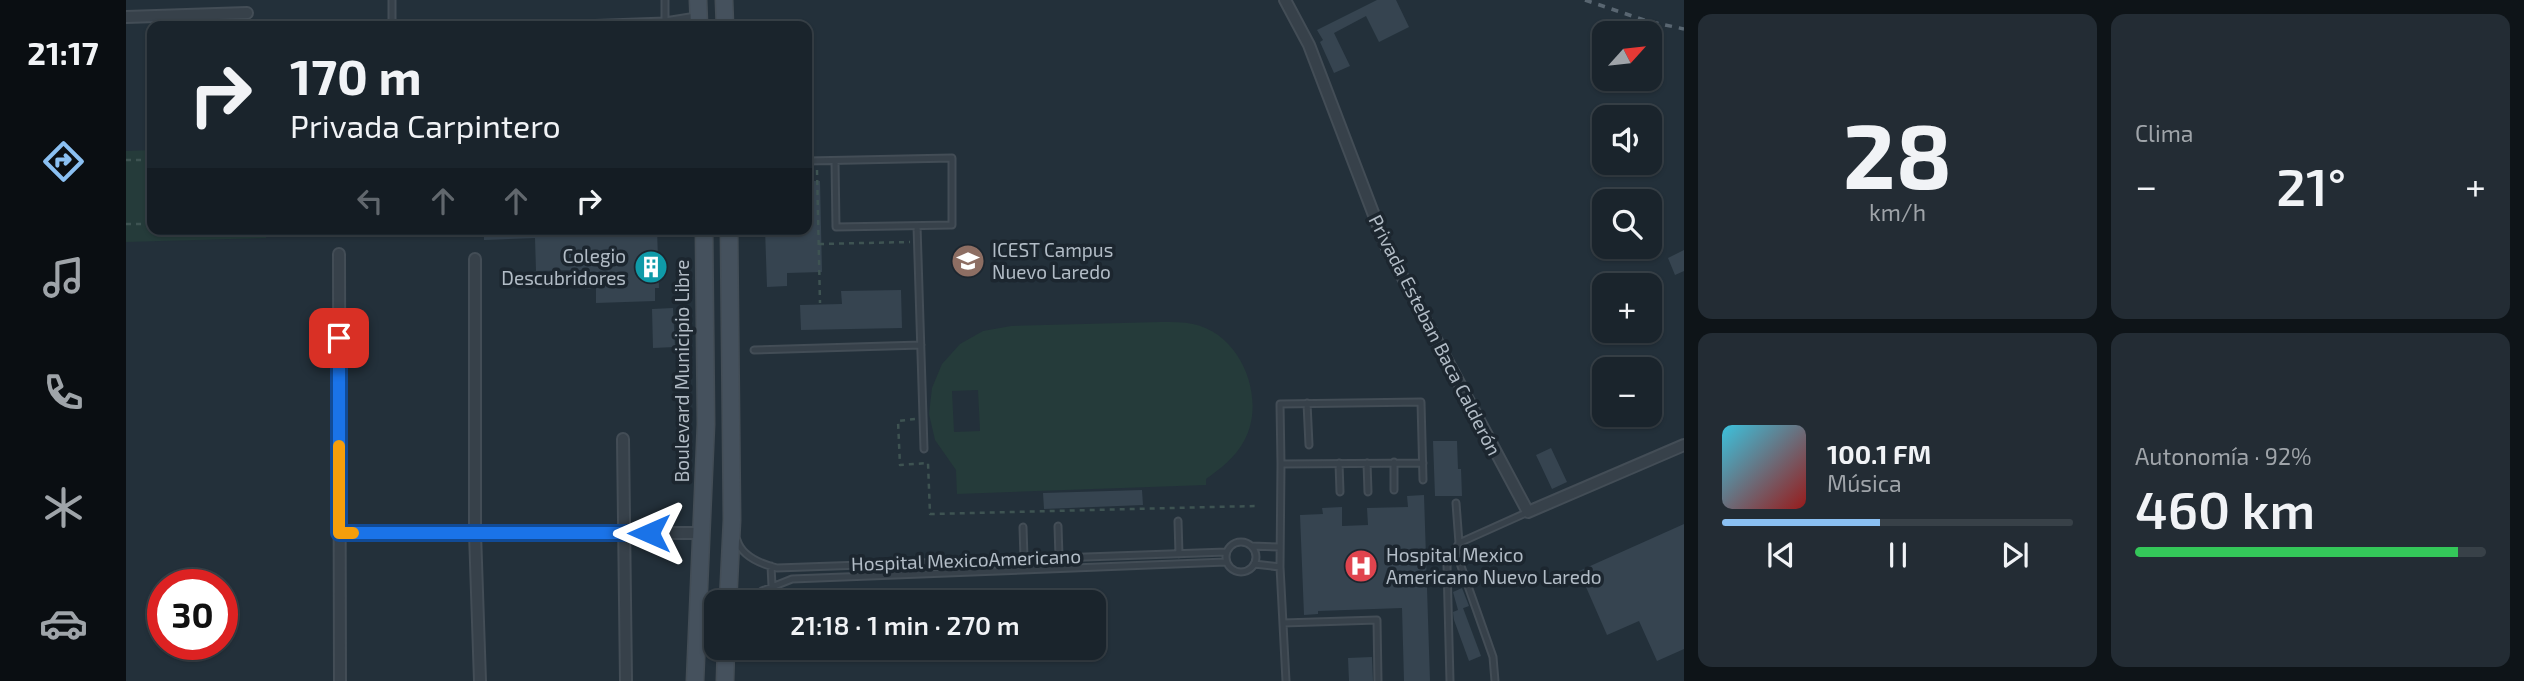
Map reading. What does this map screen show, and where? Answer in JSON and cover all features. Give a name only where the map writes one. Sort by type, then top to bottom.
[{"type":"main road","points":[[724,0],[725,21]]},
{"type":"main road","name":"Boulevard Municipio Libre","points":[[695,681],[706,424],[704,235]]},
{"type":"main road","points":[[729,235],[732,520],[729,590]]},
{"type":"main road","points":[[706,424],[731,426]]},
{"type":"main road","points":[[724,681],[725,660]]},
{"type":"street","name":"Privada Esteban Baca Calderón","points":[[1286,0],[1309,45],[1385,244],[1528,512]]},
{"type":"street","points":[[126,17],[190,21],[247,13]]},
{"type":"street","points":[[339,254],[340,681]]},
{"type":"street","points":[[475,258],[475,533],[480,681]]},
{"type":"street","points":[[623,439],[626,681]]},
{"type":"street","points":[[1528,512],[1684,445]]},
{"type":"street","points":[[339,533],[700,533]]},
{"type":"lane","points":[[392,0],[393,21]]},
{"type":"lane","points":[[665,0],[665,21],[699,14]]},
{"type":"lane","points":[[812,161],[952,158],[952,225],[836,227],[835,161]]},
{"type":"lane","points":[[917,226],[924,449]]},
{"type":"lane","points":[[754,349],[921,345]]},
{"type":"lane","points":[[1286,681],[1280,568],[1280,404],[1421,402],[1423,480]]},
{"type":"lane","points":[[1307,403],[1309,445]]},
{"type":"lane","points":[[1394,462],[1394,490]]},
{"type":"lane","points":[[1339,463],[1340,492]]},
{"type":"lane","points":[[1367,463],[1368,492]]},
{"type":"lane","points":[[1281,464],[1423,463]]},
{"type":"lane","points":[[1456,503],[1457,546],[1493,657],[1495,681]]},
{"type":"lane","points":[[1450,681],[1447,565],[1457,546],[1528,512]]},
{"type":"lane","name":"Hospital MexicoAmericano","points":[[732,520],[738,545],[755,560],[771,566],[1226,552]]},
{"type":"lane","points":[[1178,521],[1179,554]]},
{"type":"lane","points":[[1058,526],[1065,568]]},
{"type":"lane","points":[[1023,527],[1024,558]]},
{"type":"lane","points":[[1236,542],[1246,542],[1252,546],[1256,554],[1251,568],[1242,572],[1232,569],[1226,562],[1226,552],[1236,542]]},
{"type":"lane","points":[[1252,546],[1280,547]]},
{"type":"lane","points":[[1156,554],[1156,565]]},
{"type":"lane","points":[[909,574],[910,562]]},
{"type":"lane","name":"Hospital MexicoAmericano","points":[[764,590],[792,579],[1226,562]]},
{"type":"lane","points":[[1254,564],[1280,568]]},
{"type":"lane","points":[[771,566],[772,586]]},
{"type":"lane","points":[[1283,623],[1377,620],[1378,681]]},
{"type":"path","points":[[126,160],[147,160]]},
{"type":"path","points":[[812,170],[817,170],[820,303]]},
{"type":"path","points":[[126,224],[147,224]]},
{"type":"path","points":[[819,244],[911,242]]},
{"type":"path","points":[[915,419],[898,421],[900,465],[928,463],[930,514],[1255,506]]},
{"type":"green space","points":[[147,150],[147,235],[266,235],[266,238],[126,242],[126,151]]},
{"type":"green space","points":[[1173,322],[1193,324],[1210,330],[1225,341],[1246,371],[1253,407],[1244,441],[1232,458],[1206,479],[1206,485],[957,494],[956,470],[935,440],[929,414],[932,388],[942,364],[960,344],[983,331],[1011,326]],"holes":[[[978,390],[980,431],[954,432],[952,391]]]},
{"type":"building","points":[[1377,0],[1396,0],[1409,27],[1379,42],[1366,16],[1334,33],[1350,66],[1334,73],[1317,30]]},
{"type":"building","points":[[812,181],[820,181],[822,272],[787,273],[787,286],[767,287],[765,235],[812,235]]},
{"type":"building","points":[[484,235],[657,235],[659,288],[655,288],[655,301],[596,303],[596,288],[585,289],[584,270],[536,271],[535,238],[484,240]]},
{"type":"building","points":[[1684,250],[1684,271],[1675,275],[1668,258]]},
{"type":"building","points":[[901,290],[902,328],[801,330],[800,305],[842,304],[841,291]]},
{"type":"building","points":[[673,308],[675,347],[653,348],[652,309]]},
{"type":"building","points":[[1433,441],[1457,441],[1462,496],[1435,496]]},
{"type":"building","points":[[1551,448],[1567,482],[1552,489],[1536,455]]},
{"type":"building","points":[[1142,490],[1143,505],[1044,509],[1043,493]]},
{"type":"building","points":[[1424,495],[1430,681],[1404,681],[1402,608],[1318,611],[1318,614],[1304,615],[1300,515],[1323,514],[1322,508],[1342,507],[1342,526],[1368,525],[1367,508],[1408,507],[1407,496]]},
{"type":"building","points":[[1684,524],[1684,649],[1657,661],[1639,621],[1607,635],[1579,571]]},
{"type":"building","points":[[1462,588],[1469,606],[1458,610],[1453,592]]},
{"type":"building","points":[[1463,608],[1481,656],[1469,661],[1453,612]]},
{"type":"building","points":[[1372,657],[1373,681],[1349,681],[1348,658]]},
{"type":"railway","points":[[1585,0],[1647,21],[1684,29]]},
{"type":"slow traffic","points":[[339,446],[339,533],[353,533]]},
{"type":"place","name":"ICEST Campus Nuevo Laredo","points":[[968,261]]},
{"type":"place","name":"Colegio Descubridores","points":[[651,267]]},
{"type":"place","name":"Hospital Mexico Americano Nuevo Laredo","points":[[1361,566]]},
{"type":"route","points":[[339,338],[339,533],[649,533]]}]
